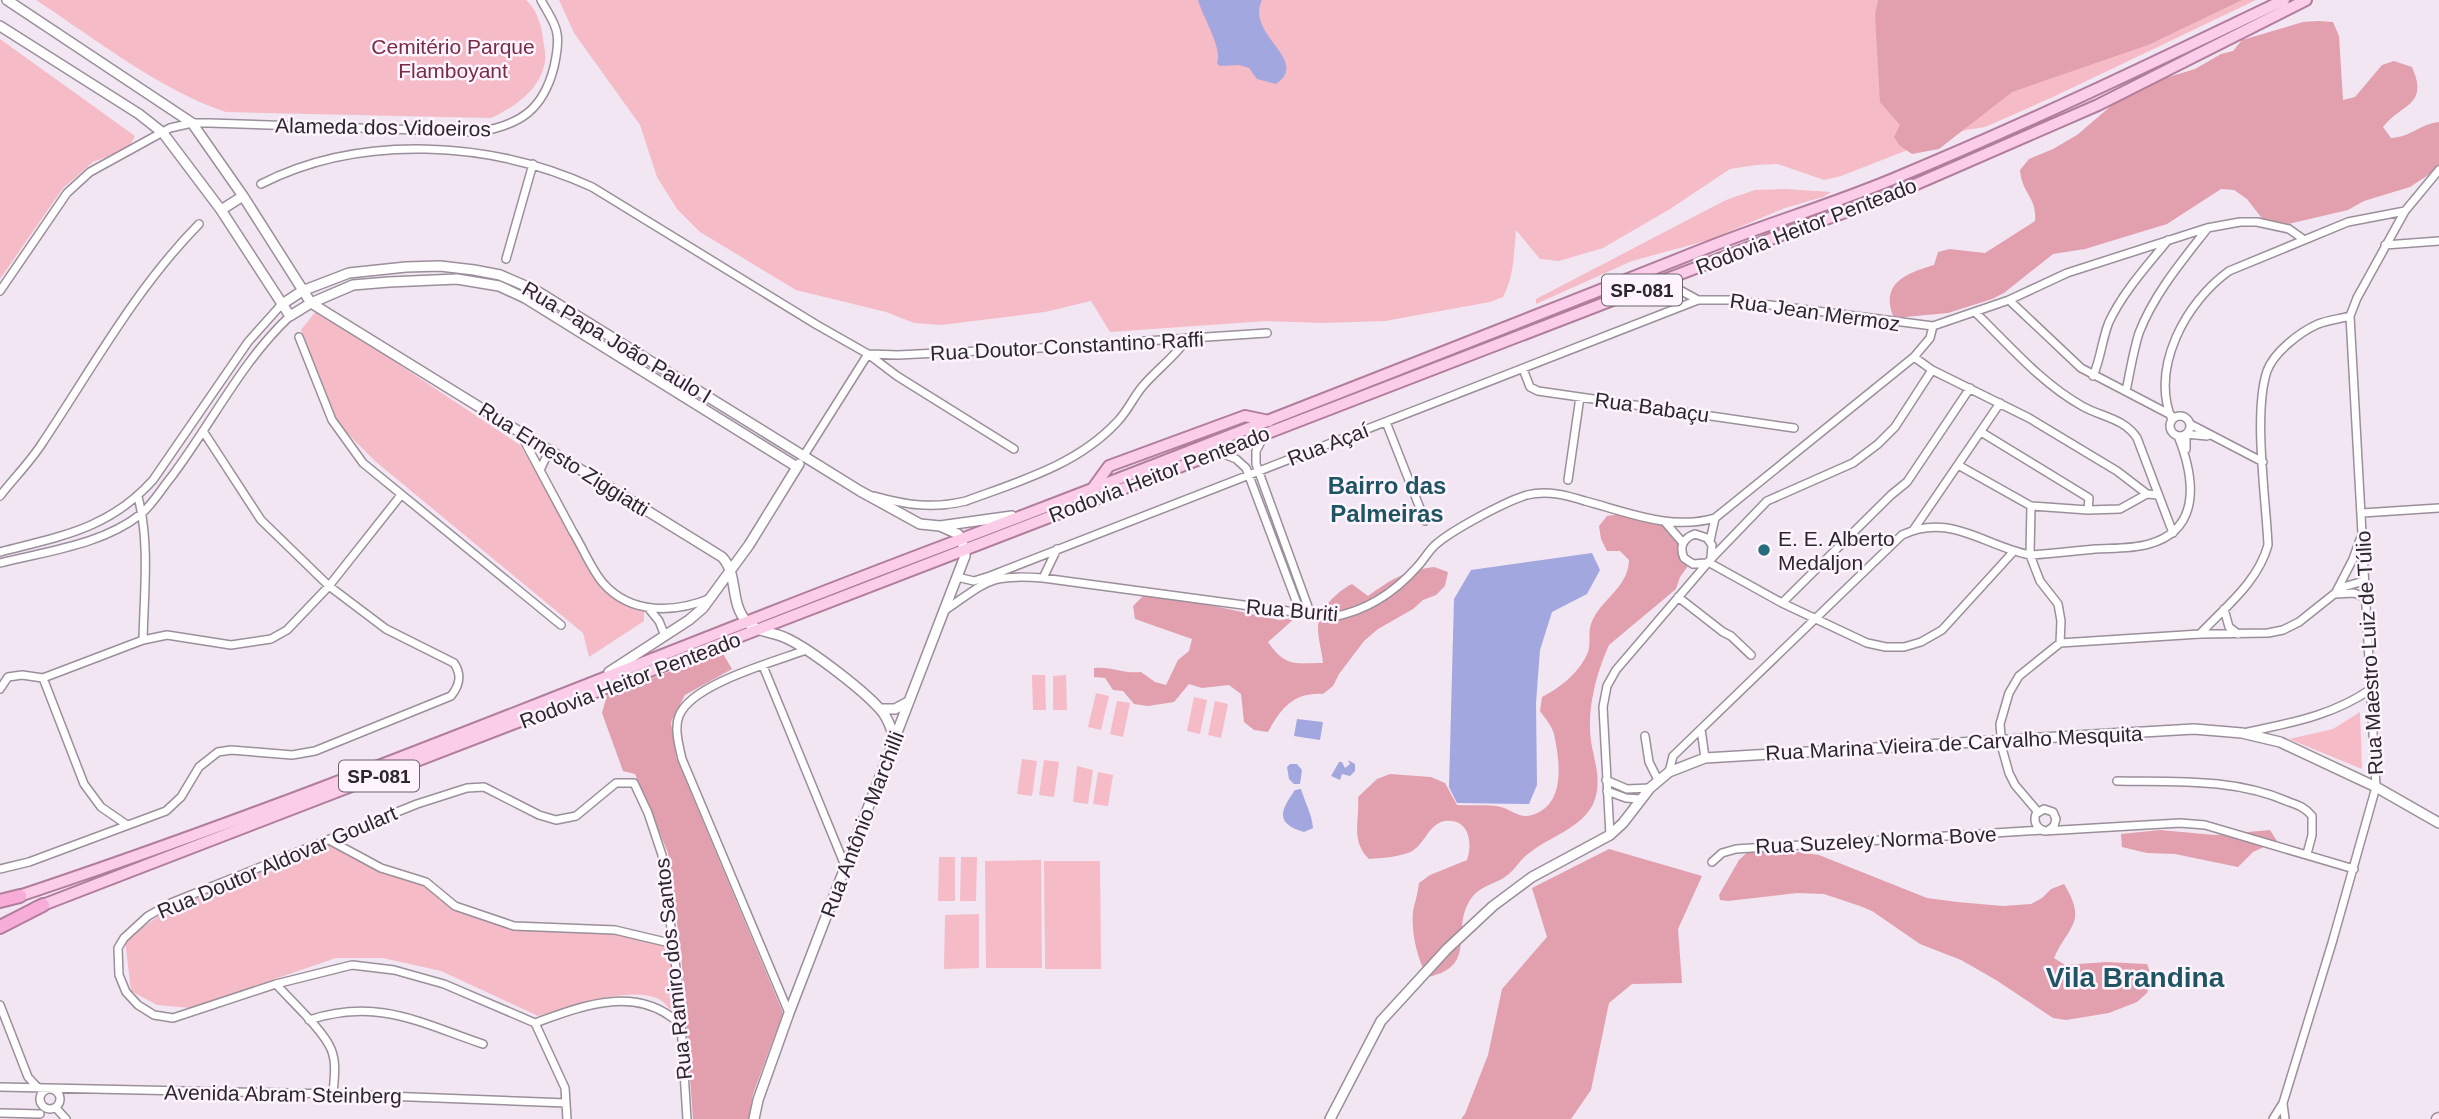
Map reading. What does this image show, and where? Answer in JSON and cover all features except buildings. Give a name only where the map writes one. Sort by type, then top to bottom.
[{"type":"highway","points":[[0,902],[20,896]]},
{"type":"highway","points":[[0,927],[43,905]]},
{"type":"main road","name":"Rodovia Heitor Penteado","points":[[0,921],[758,630],[963,544],[1027,514],[1711,246],[1885,182],[2102,88],[2284,0]]},
{"type":"main road","name":"Rodovia Heitor Penteado","points":[[20,896],[269,807],[746,621],[1217,452],[1776,237],[1882,199],[2098,105],[2306,0]]},
{"type":"street","points":[[7,0],[191,123]]},
{"type":"street","name":"Alameda dos Vidoeiros","points":[[191,123],[478,132],[503,128],[522,118],[537,105],[552,74],[557,54],[557,33],[541,0]]},
{"type":"street","points":[[0,26],[139,114],[163,133],[221,210],[290,316]]},
{"type":"street","points":[[0,291],[67,192],[90,172],[179,125],[191,123]]},
{"type":"street","name":"Rua Ernesto Ziggiatti","points":[[191,123],[243,195],[311,303],[722,557],[731,570]]},
{"type":"street","points":[[261,184],[317,162],[373,152],[455,152],[533,164],[592,187],[868,354],[897,376],[1014,449]]},
{"type":"street","points":[[506,259],[533,164]]},
{"type":"street","points":[[2200,634],[2252,580],[2264,561],[2268,545],[2261,422],[2268,369],[2281,352],[2302,333],[2319,323],[2350,316],[2405,211],[2439,170]]},
{"type":"street","points":[[221,210],[243,195]]},
{"type":"street","points":[[2213,436],[2182,435],[2170,430],[2172,417],[2164,387],[2174,345],[2183,323],[2205,291],[2228,271],[2303,239],[2348,222],[2405,211]]},
{"type":"street","points":[[1688,562],[1698,565],[1709,560],[1715,518],[1914,357],[1930,338],[1933,326],[2009,300],[2067,273],[2207,228],[2240,222],[2258,222],[2289,229],[2303,239]]},
{"type":"street","points":[[0,496],[42,444],[120,322],[172,251],[199,223]]},
{"type":"street","points":[[2126,391],[2139,334],[2153,304],[2207,228]]},
{"type":"street","points":[[2093,376],[2101,359],[2107,326],[2118,304],[2168,239]]},
{"type":"street","points":[[2385,245],[2439,240]]},
{"type":"street","name":"Rua Papa João Paulo I","points":[[0,552],[72,533],[107,519],[138,497],[153,480],[248,342],[281,305],[302,291],[349,273],[406,267],[440,266],[500,275],[537,291],[803,457],[913,521],[926,526],[940,526],[1027,514]]},
{"type":"street","points":[[1673,278],[1678,289],[1698,300]]},
{"type":"street","name":"Rua Papa João Paulo I","points":[[0,563],[86,542],[116,529],[142,513],[187,456],[244,368],[272,333],[290,316],[311,303],[353,285],[457,279],[499,286],[525,298],[797,467]]},
{"type":"street","name":"Rua Jean Mermoz","points":[[1698,300],[1731,300],[1933,326]]},
{"type":"street","name":"Rua Açaí","points":[[957,577],[974,580],[982,578],[1698,300]]},
{"type":"street","points":[[2009,300],[2069,358],[2093,376],[2172,417],[2185,417],[2190,424],[2263,462]]},
{"type":"street","points":[[1976,313],[2061,393],[2084,407],[2131,428],[2173,533]]},
{"type":"street","name":"Rua Maestro Luiz de Túlio","points":[[2283,1103],[2376,787],[2350,316]]},
{"type":"street","name":"Rua Doutor Constantino Raffi","points":[[868,354],[898,355],[1185,340],[1267,333]]},
{"type":"street","points":[[299,337],[332,420],[363,463],[561,625]]},
{"type":"street","points":[[860,491],[904,505],[966,501],[1063,464],[1085,451],[1118,421],[1143,386],[1178,352],[1185,340]]},
{"type":"street","points":[[597,680],[689,620],[712,597],[740,559],[868,354]]},
{"type":"street","points":[[1914,357],[1932,370],[2029,418],[2118,471],[2147,494],[2158,495]]},
{"type":"street","name":"Rua Babaçu","points":[[1524,369],[1530,387],[1538,391],[1794,428]]},
{"type":"street","points":[[1330,1119],[1381,1020],[1412,984],[1493,906],[1532,877],[1610,835],[1603,707],[1608,686],[1616,670],[1709,560],[1767,500],[1853,463],[1878,444],[1895,427],[1932,370]]},
{"type":"street","points":[[1782,603],[1891,495],[1908,482],[1970,388]]},
{"type":"street","points":[[1568,480],[1580,397]]},
{"type":"street","points":[[1913,529],[2000,404]]},
{"type":"street","points":[[1386,422],[1426,521]]},
{"type":"street","points":[[1668,772],[1673,756],[1902,535],[1913,529],[1927,526],[1957,529],[2030,555],[2134,547],[2149,544],[2173,533],[2185,516],[2192,491],[2182,435],[2190,424]]},
{"type":"street","points":[[519,430],[603,582],[630,603],[649,609],[681,607],[712,597]]},
{"type":"street","points":[[0,869],[29,862],[166,811],[181,797],[199,767],[218,752],[231,750],[292,755],[315,751],[451,695],[458,687],[458,670],[454,663],[386,629],[329,586],[261,520],[203,431]]},
{"type":"street","points":[[1981,432],[2089,498],[2088,510]]},
{"type":"street","points":[[1265,434],[1256,451],[1258,472],[1311,615]]},
{"type":"street","points":[[540,470],[550,449]]},
{"type":"street","points":[[1217,452],[1242,463],[1250,475],[1301,614]]},
{"type":"street","points":[[1958,465],[2031,506],[2120,509],[2147,494]]},
{"type":"street","name":"Rua Buriti","points":[[944,611],[987,581],[1011,576],[1332,617],[1355,613],[1390,592],[1416,569],[1435,546],[1492,510],[1530,494],[1566,495],[1665,522],[1685,524],[1715,518]]},
{"type":"street","points":[[0,689],[8,677],[22,675],[43,678],[143,640],[167,635],[231,645],[271,639],[287,630],[329,586],[401,495]]},
{"type":"street","points":[[138,497],[142,513],[143,640]]},
{"type":"street","points":[[913,521],[921,506]]},
{"type":"street","points":[[2031,506],[2030,555],[2040,580],[2058,604],[2061,621],[2060,643]]},
{"type":"street","points":[[2362,513],[2439,508]]},
{"type":"street","points":[[1665,522],[1683,543]]},
{"type":"street","points":[[1685,524],[1693,529],[1695,534]]},
{"type":"street","name":"Rua Papa João Paulo I","points":[[940,526],[953,531],[963,544]]},
{"type":"street","points":[[1692,581],[1688,562],[1682,554],[1683,543],[1695,534],[1710,541]]},
{"type":"street","points":[[2335,594],[2362,534]]},
{"type":"street","name":"Rua Antônio Marchilli","points":[[754,1119],[758,1100],[789,1013],[957,577],[963,544]]},
{"type":"street","points":[[1043,578],[1057,548]]},
{"type":"street","points":[[1709,560],[1782,603],[1867,643],[1904,647],[1921,642],[1942,630],[2014,551]]},
{"type":"street","points":[[731,570],[735,600],[746,621],[758,630],[774,633],[796,643],[858,688],[880,709],[891,726],[894,739]]},
{"type":"street","points":[[2038,812],[2008,773],[2000,739],[2003,708],[2019,676],[2060,643],[2283,630],[2299,622],[2343,587],[2364,581]]},
{"type":"street","points":[[2335,594],[2354,593],[2365,597]]},
{"type":"street","points":[[1678,597],[1731,636],[1751,655]]},
{"type":"street","points":[[649,609],[659,621],[665,636]]},
{"type":"street","points":[[2224,609],[2229,627],[2238,634]]},
{"type":"street","points":[[789,1013],[682,759],[678,740],[678,718],[687,702],[705,689],[806,650]]},
{"type":"street","points":[[763,666],[846,868]]},
{"type":"street","points":[[43,678],[88,790],[101,807],[127,825]]},
{"type":"street","name":"Rua Marina Vieira de Carvalho Mesquita","points":[[2242,733],[2323,715],[2355,701],[2371,689]]},
{"type":"street","points":[[880,709],[895,709],[909,701]]},
{"type":"street","points":[[2280,742],[2281,730],[2286,724]]},
{"type":"street","points":[[1701,729],[1705,758]]},
{"type":"street","name":"Rua Marina Vieira de Carvalho Mesquita","points":[[1610,835],[1658,780],[1668,772],[1705,758],[2194,729],[2242,733],[2280,742],[2376,787],[2439,823]]},
{"type":"street","points":[[1645,736],[1649,762],[1658,780]]},
{"type":"street","points":[[1606,780],[1627,789],[1650,788]]},
{"type":"street","points":[[2117,781],[2203,782],[2274,795],[2301,807],[2312,816],[2312,835],[2306,854]]},
{"type":"street","name":"Rua Doutor Aldovar Goulart","points":[[535,1023],[444,984],[394,970],[352,965],[276,984],[173,1018],[154,1015],[138,1005],[126,992],[119,975],[118,948],[124,938],[148,916],[171,903],[417,804],[467,788],[484,787],[539,815],[556,820],[576,816],[617,783],[634,783]]},
{"type":"street","name":"Rua Ramiro dos Santos","points":[[634,783],[648,813],[662,855],[674,944],[687,1119]]},
{"type":"street","points":[[1607,791],[1626,798],[1640,799]]},
{"type":"street","points":[[2047,809],[2055,815],[2056,823],[2046,830],[2038,827],[2035,821],[2038,812],[2047,809]]},
{"type":"street","name":"Rua Suzeley Norma Bove","points":[[1712,862],[1722,853],[1736,849],[2180,823],[2225,830],[2354,869]]},
{"type":"street","points":[[329,840],[380,868],[426,882],[455,906],[514,926],[615,930],[674,944]]},
{"type":"street","points":[[276,984],[324,1037],[331,1049],[335,1067],[333,1094]]},
{"type":"street","points":[[567,1119],[565,1088],[535,1023],[601,1002],[631,1001],[655,1006],[681,1025]]},
{"type":"street","points":[[0,1005],[28,1077],[38,1088]]},
{"type":"street","points":[[309,1020],[363,1010],[393,1013],[483,1044]]},
{"type":"street","name":"Avenida Abram Steinberg","points":[[0,1087],[333,1094],[566,1103]]},
{"type":"street","points":[[0,1113],[40,1114],[56,1108],[59,1094],[49,1090],[41,1095],[40,1114]]},
{"type":"street","name":"Rua Antônio Marchilli","points":[[758,1100],[760,1119]]},
{"type":"street","points":[[2273,1119],[2283,1103]]},
{"type":"street","points":[[2283,1103],[2285,1119]]},
{"type":"street","points":[[56,1108],[66,1119]]},
{"type":"green space","name":"Cemitério Parque Flamboyant","points":[[36,0],[526,0],[540,23],[545,61],[543,71],[526,96],[491,118],[226,112],[202,103],[153,77]]},
{"type":"green space","points":[[559,0],[2256,0],[1985,127],[1954,132],[1841,176],[1824,180],[1778,164],[1730,169],[1670,209],[1603,248],[1559,261],[1540,259],[1516,230],[1513,264],[1507,289],[1503,297],[1490,302],[1385,321],[1266,321],[1110,332],[1091,301],[1045,312],[941,325],[914,323],[886,312],[796,290],[700,232],[677,209],[657,177],[640,125],[574,33]]},
{"type":"green space","points":[[0,39],[135,136],[128,149],[93,162],[63,188],[0,279]]},
{"type":"green space","points":[[1755,190],[1831,192],[1709,240],[1632,261],[1536,304],[1536,299],[1726,200]]},
{"type":"green space","points":[[317,310],[520,445],[600,583],[644,611],[644,621],[589,657],[583,633],[375,461],[339,425],[301,330]]},
{"type":"green space","points":[[1032,675],[1045,675],[1046,710],[1033,710]]},
{"type":"green space","points":[[1066,675],[1067,710],[1053,710],[1053,676]]},
{"type":"green space","points":[[1096,693],[1109,696],[1101,730],[1088,727]]},
{"type":"green space","points":[[1194,697],[1207,700],[1200,734],[1187,731]]},
{"type":"green space","points":[[1117,701],[1130,703],[1123,737],[1110,734]]},
{"type":"green space","points":[[1215,701],[1228,704],[1221,738],[1208,735]]},
{"type":"green space","points":[[2360,712],[2362,769],[2289,739],[2333,729]]},
{"type":"green space","points":[[1022,759],[1037,761],[1032,796],[1017,794]]},
{"type":"green space","points":[[1044,760],[1059,762],[1054,797],[1039,795]]},
{"type":"green space","points":[[1077,766],[1093,770],[1088,804],[1073,802]]},
{"type":"green space","points":[[1098,772],[1113,775],[1108,806],[1093,804]]},
{"type":"green space","points":[[330,844],[426,884],[453,907],[513,929],[620,934],[670,948],[675,1007],[671,1010],[659,999],[632,994],[598,999],[538,1016],[441,971],[383,958],[336,958],[190,1008],[157,1005],[131,991],[125,940],[173,906]]},
{"type":"green space","points":[[939,857],[955,857],[955,901],[938,901]]},
{"type":"green space","points":[[961,857],[977,857],[976,901],[960,901]]},
{"type":"green space","points":[[1041,860],[1042,968],[986,968],[985,861]]},
{"type":"green space","points":[[1044,861],[1100,861],[1101,969],[1045,969]]},
{"type":"green space","points":[[979,914],[979,968],[944,969],[945,915]]},
{"type":"shaded area","points":[[1878,0],[2242,0],[2148,45],[2012,92],[1939,149],[1912,154],[1900,146],[1894,137],[1900,125],[1880,102],[1875,15]]},
{"type":"shaded area","points":[[2303,22],[2333,22],[2339,36],[2343,100],[2355,97],[2382,65],[2394,61],[2412,67],[2417,89],[2415,97],[2383,127],[2391,138],[2439,122],[2439,168],[2410,187],[2364,201],[2348,210],[2279,226],[2267,225],[2247,199],[2234,190],[2221,189],[2167,224],[2085,249],[2053,254],[2004,293],[1992,299],[1948,313],[1894,318],[1890,306],[1893,288],[1905,276],[1934,265],[1938,252],[1950,249],[1985,253],[2035,221],[2034,206],[2023,185],[2020,170],[2029,159],[2077,135],[2139,82],[2159,80],[2195,69],[2221,54],[2233,51],[2242,40]]},
{"type":"shaded area","points":[[1620,514],[1647,517],[1668,524],[1681,538],[1688,566],[1676,589],[1609,645],[1605,654],[1595,685],[1590,718],[1598,783],[1594,802],[1582,819],[1536,848],[1509,874],[1473,896],[1466,908],[1459,954],[1454,964],[1444,972],[1428,977],[1418,954],[1413,928],[1413,911],[1419,883],[1430,875],[1467,860],[1467,833],[1459,823],[1445,821],[1434,826],[1418,846],[1408,853],[1369,859],[1363,852],[1358,837],[1358,797],[1377,779],[1390,774],[1431,777],[1445,783],[1457,805],[1496,806],[1528,816],[1543,810],[1551,802],[1558,781],[1558,757],[1553,731],[1540,711],[1542,697],[1556,689],[1580,666],[1588,652],[1590,627],[1595,615],[1624,579],[1629,560],[1620,551],[1607,551],[1599,526],[1607,516]]},
{"type":"shaded area","points":[[1434,567],[1448,572],[1445,586],[1436,595],[1423,600],[1413,609],[1378,629],[1364,641],[1333,686],[1323,694],[1304,696],[1289,703],[1268,732],[1254,730],[1244,722],[1241,694],[1229,685],[1202,688],[1189,684],[1174,702],[1148,706],[1134,704],[1123,691],[1113,690],[1105,678],[1094,677],[1094,668],[1106,668],[1141,672],[1155,682],[1166,685],[1178,660],[1189,651],[1192,639],[1135,619],[1133,606],[1144,595],[1196,602],[1279,620],[1295,618],[1268,642],[1286,660],[1323,663],[1319,621],[1329,602],[1340,592],[1352,584],[1368,596],[1399,577]]},
{"type":"shaded area","points":[[722,652],[732,669],[685,695],[671,722],[676,757],[783,1013],[753,1094],[749,1119],[693,1119],[681,953],[668,853],[635,774],[623,771],[602,713],[607,695]]},
{"type":"shaded area","points":[[2160,830],[2215,835],[2270,830],[2277,841],[2253,852],[2238,867],[2175,854],[2147,853],[2122,847],[2121,834]]},
{"type":"shaded area","points":[[1609,849],[1702,876],[1678,929],[1682,983],[1632,984],[1609,1003],[1591,1090],[1571,1119],[1461,1119],[1488,1055],[1502,989],[1547,937],[1532,888]]},
{"type":"shaded area","points":[[1778,849],[1819,855],[1927,898],[1957,902],[2003,906],[2031,904],[2051,889],[2064,884],[2075,908],[2075,916],[2070,931],[2054,958],[2065,965],[2106,962],[2147,964],[2152,977],[2147,993],[2137,1002],[2109,1013],[2066,1020],[2053,1018],[1996,980],[1961,960],[1920,944],[1872,911],[1860,906],[1824,894],[1797,893],[1720,900],[1719,895],[1739,860],[1749,851]]},
{"type":"water","points":[[1198,0],[1262,0],[1259,13],[1262,25],[1282,56],[1286,66],[1285,75],[1276,84],[1257,79],[1249,68],[1217,64],[1215,41]]},
{"type":"water","points":[[1592,553],[1600,570],[1587,594],[1552,612],[1540,650],[1536,703],[1537,785],[1529,804],[1457,803],[1449,787],[1454,599],[1471,570]]},
{"type":"water","points":[[1297,719],[1323,722],[1320,740],[1294,736]]},
{"type":"water","points":[[1348,760],[1355,764],[1355,771],[1350,776],[1342,774],[1340,780],[1331,776],[1339,762],[1342,762],[1345,768],[1350,764]]},
{"type":"water","points":[[1297,764],[1302,770],[1300,784],[1294,784],[1289,779],[1287,767]]},
{"type":"water","points":[[1301,789],[1313,828],[1304,832],[1288,824],[1283,815],[1295,790]]},
{"type":"place","name":"E. E. Alberto Medaljon","points":[[1764,550]]},
{"type":"district","name":"Bairro das Palmeiras","points":[[1387,499]]},
{"type":"district","name":"Vila Brandina","points":[[2135,977]]}]
